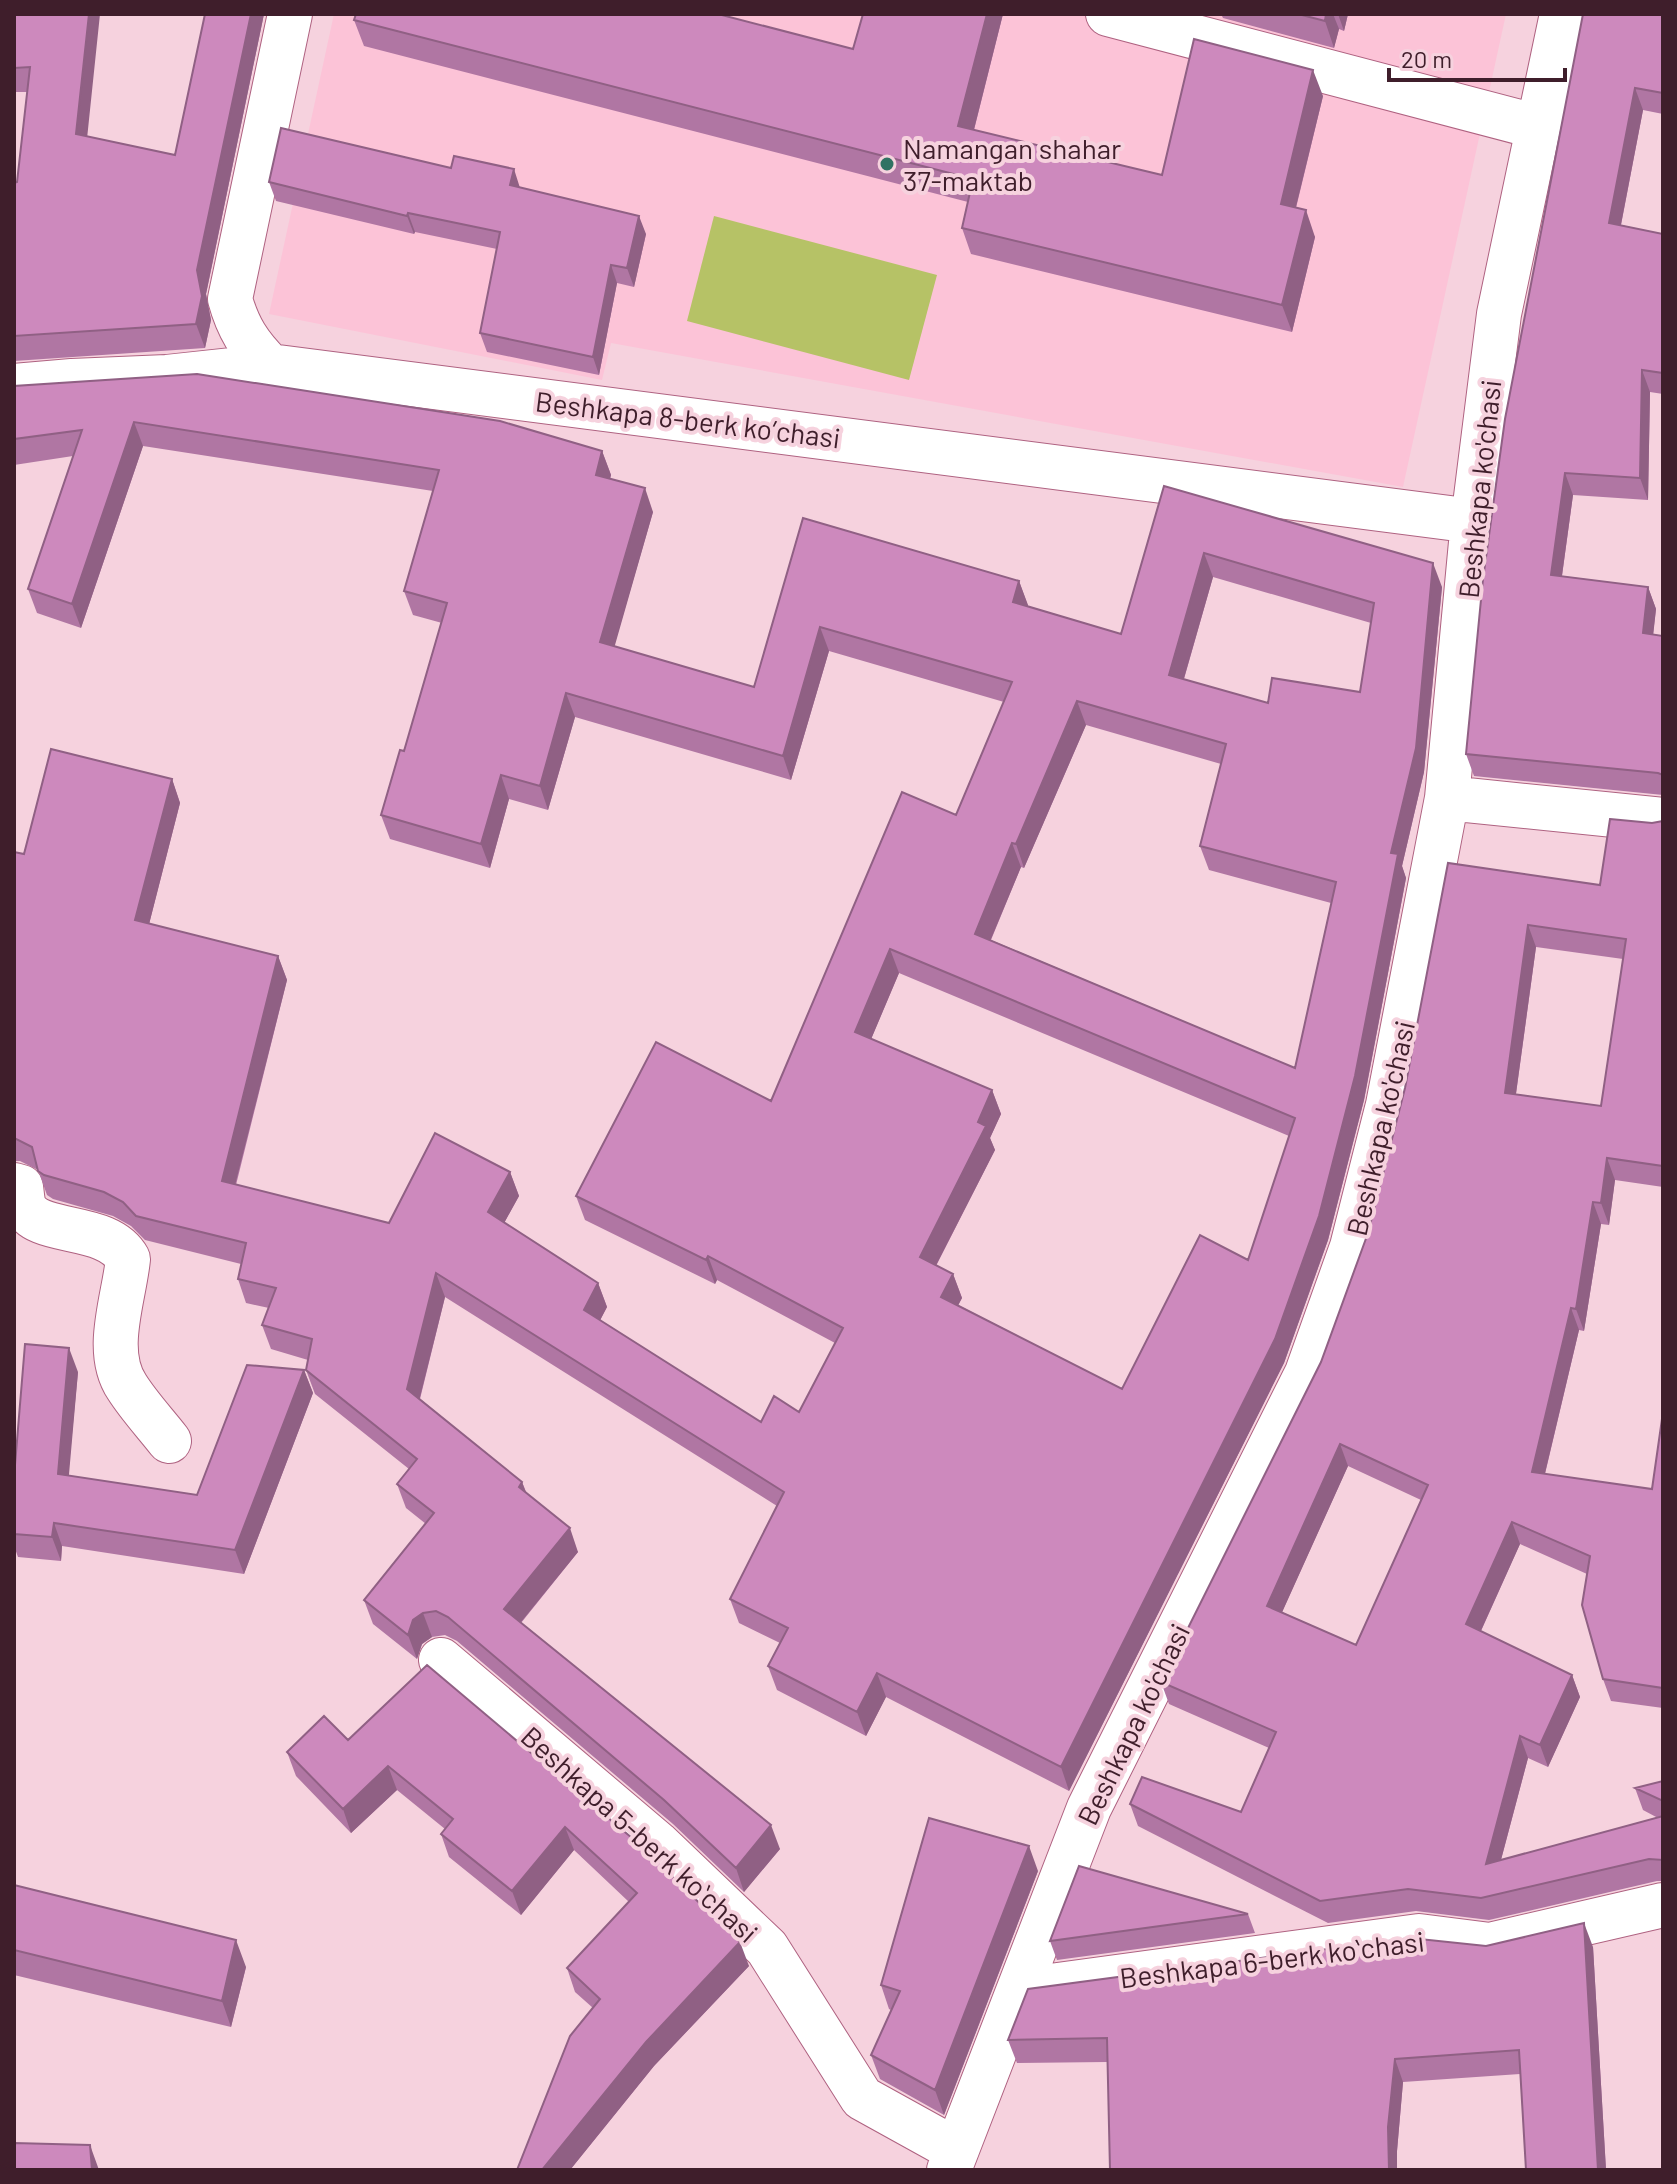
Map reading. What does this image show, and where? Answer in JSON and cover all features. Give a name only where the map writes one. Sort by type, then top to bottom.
[{"type":"street","points":[[270,366],[249,345],[237,324],[230,299],[290,14]]},
{"type":"street","points":[[1108,14],[1538,127]]},
{"type":"street","name":"Beshkapa ko'chasi","points":[[953,2160],[1089,1808],[1307,1373],[1347,1261],[1388,1105],[1447,798],[1473,521],[1499,314],[1562,14]]},
{"type":"street","name":"Beshkapa 8-berk koʼchasi","points":[[14,386],[167,377],[270,366],[1473,521]]},
{"type":"street","points":[[1447,798],[1663,820]]},
{"type":"street","points":[[14,1185],[21,1187],[24,1207],[35,1220],[108,1239],[122,1248],[128,1259],[116,1344],[118,1367],[126,1385],[169,1441]]},
{"type":"street","name":"Beshkapa 5-berk koʻchasi","points":[[441,1660],[657,1843],[767,1948],[862,2098],[953,2160]]},
{"type":"street","name":"Beshkapa 6-berk koʻchasi","points":[[1021,1990],[1419,1936],[1490,1945],[1663,1905]]},
{"type":"shaded area","name":"Namangan shahar 37-maktab","points":[[334,14],[1506,14],[1403,487],[611,343],[602,380],[269,314]]},
{"type":"green space","points":[[714,216],[937,275],[909,380],[687,321]]},
{"type":"building","points":[[14,14],[89,14],[76,134],[175,155],[205,14],[251,14],[197,270],[202,296],[196,324],[14,336],[14,183],[17,182],[30,67],[14,68]]},
{"type":"building","points":[[356,14],[718,14],[853,49],[863,14],[987,14],[958,126],[1162,175],[1194,39],[1313,70],[1281,204],[1306,210],[1282,305],[962,228],[973,179],[354,20]]},
{"type":"building","points":[[1298,14],[1326,14],[1325,21]]},
{"type":"building","points":[[1583,14],[1663,14],[1663,93],[1635,88],[1609,223],[1663,234],[1663,373],[1642,370],[1640,478],[1565,473],[1551,575],[1648,587],[1643,633],[1663,636],[1663,775],[1466,754],[1483,579],[1505,419]]},
{"type":"building","points":[[281,128],[451,168],[454,156],[514,169],[510,185],[639,216],[627,268],[611,265],[593,357],[480,333],[500,232],[408,213],[407,216],[269,182]]},
{"type":"building","points":[[197,374],[500,421],[602,451],[596,475],[645,488],[600,642],[754,687],[803,518],[1019,581],[1013,602],[1121,634],[1164,486],[1433,563],[1416,748],[1391,853],[1398,854],[1355,1076],[1319,1216],[1275,1339],[1061,1767],[877,1673],[857,1712],[768,1666],[788,1628],[730,1599],[784,1492],[436,1273],[407,1389],[522,1482],[519,1487],[570,1528],[504,1609],[771,1825],[736,1868],[664,1800],[448,1617],[436,1611],[423,1613],[413,1620],[408,1635],[364,1600],[434,1513],[397,1484],[417,1459],[306,1370],[312,1339],[262,1325],[276,1288],[238,1279],[246,1243],[136,1216],[123,1202],[104,1192],[44,1175],[38,1171],[32,1147],[14,1138],[14,852],[24,854],[51,749],[172,779],[135,920],[278,956],[222,1181],[389,1223],[435,1133],[510,1172],[488,1212],[598,1283],[584,1310],[761,1422],[774,1396],[799,1412],[843,1328],[708,1256],[706,1260],[576,1196],[656,1042],[771,1101],[902,792],[956,815],[1012,682],[820,627],[783,756],[566,693],[540,786],[501,775],[481,844],[381,815],[400,750],[404,751],[447,603],[404,591],[439,470],[134,422],[72,604],[28,589],[82,430],[14,439],[14,386]],"holes":[[[1204,553],[1374,603],[1360,692],[1272,678],[1268,703],[1169,675]],[[1077,701],[1226,744],[1200,846],[1336,882],[1295,1068],[975,934],[1012,843],[1016,844]],[[890,949],[1295,1118],[1248,1260],[1200,1235],[1122,1389],[941,1297],[953,1274],[920,1257],[986,1126],[978,1122],[992,1090],[855,1032]]]},
{"type":"building","points":[[1610,819],[1652,823],[1663,821],[1663,1166],[1607,1158],[1601,1203],[1593,1202],[1576,1309],[1571,1308],[1532,1472],[1652,1489],[1663,1412],[1663,1688],[1603,1679],[1582,1605],[1590,1556],[1512,1522],[1466,1624],[1572,1675],[1540,1745],[1520,1736],[1486,1864],[1663,1816],[1663,1860],[1649,1859],[1481,1898],[1408,1889],[1320,1901],[1130,1804],[1142,1777],[1241,1812],[1276,1732],[1161,1682],[1321,1362],[1368,1233],[1405,1088],[1448,863],[1600,885]],"holes":[[[1528,925],[1626,939],[1601,1106],[1505,1093]],[[1340,1444],[1428,1485],[1356,1645],[1267,1606]]]},
{"type":"building","points":[[25,1344],[69,1348],[58,1474],[197,1495],[247,1365],[304,1370],[235,1550],[54,1523],[52,1537],[14,1534],[14,1477]]},
{"type":"building","points":[[427,1665],[632,1838],[740,1942],[646,2042],[542,2170],[517,2170],[570,2036],[600,1999],[567,1968],[637,1893],[565,1827],[512,1891],[441,1834],[453,1819],[388,1766],[343,1809],[287,1752],[324,1716],[348,1740]]},
{"type":"building","points":[[1663,1781],[1663,1801],[1635,1788]]},
{"type":"building","points":[[929,1818],[1029,1846],[935,2090],[871,2055],[900,1991],[881,1985]]},
{"type":"building","points":[[1079,1866],[1248,1914],[1050,1941]]},
{"type":"building","points":[[14,1885],[236,1940],[222,2001],[14,1950]]},
{"type":"building","points":[[1584,1923],[1598,2170],[1526,2170],[1519,2050],[1395,2059],[1388,2127],[1389,2170],[1110,2170],[1107,2038],[1008,2040],[1028,1989],[1410,1938],[1486,1946]]},
{"type":"building","points":[[14,2143],[90,2145],[92,2170],[14,2170]]},
{"type":"place","name":"Namangan shahar 37-maktab","points":[[887,164]]}]
